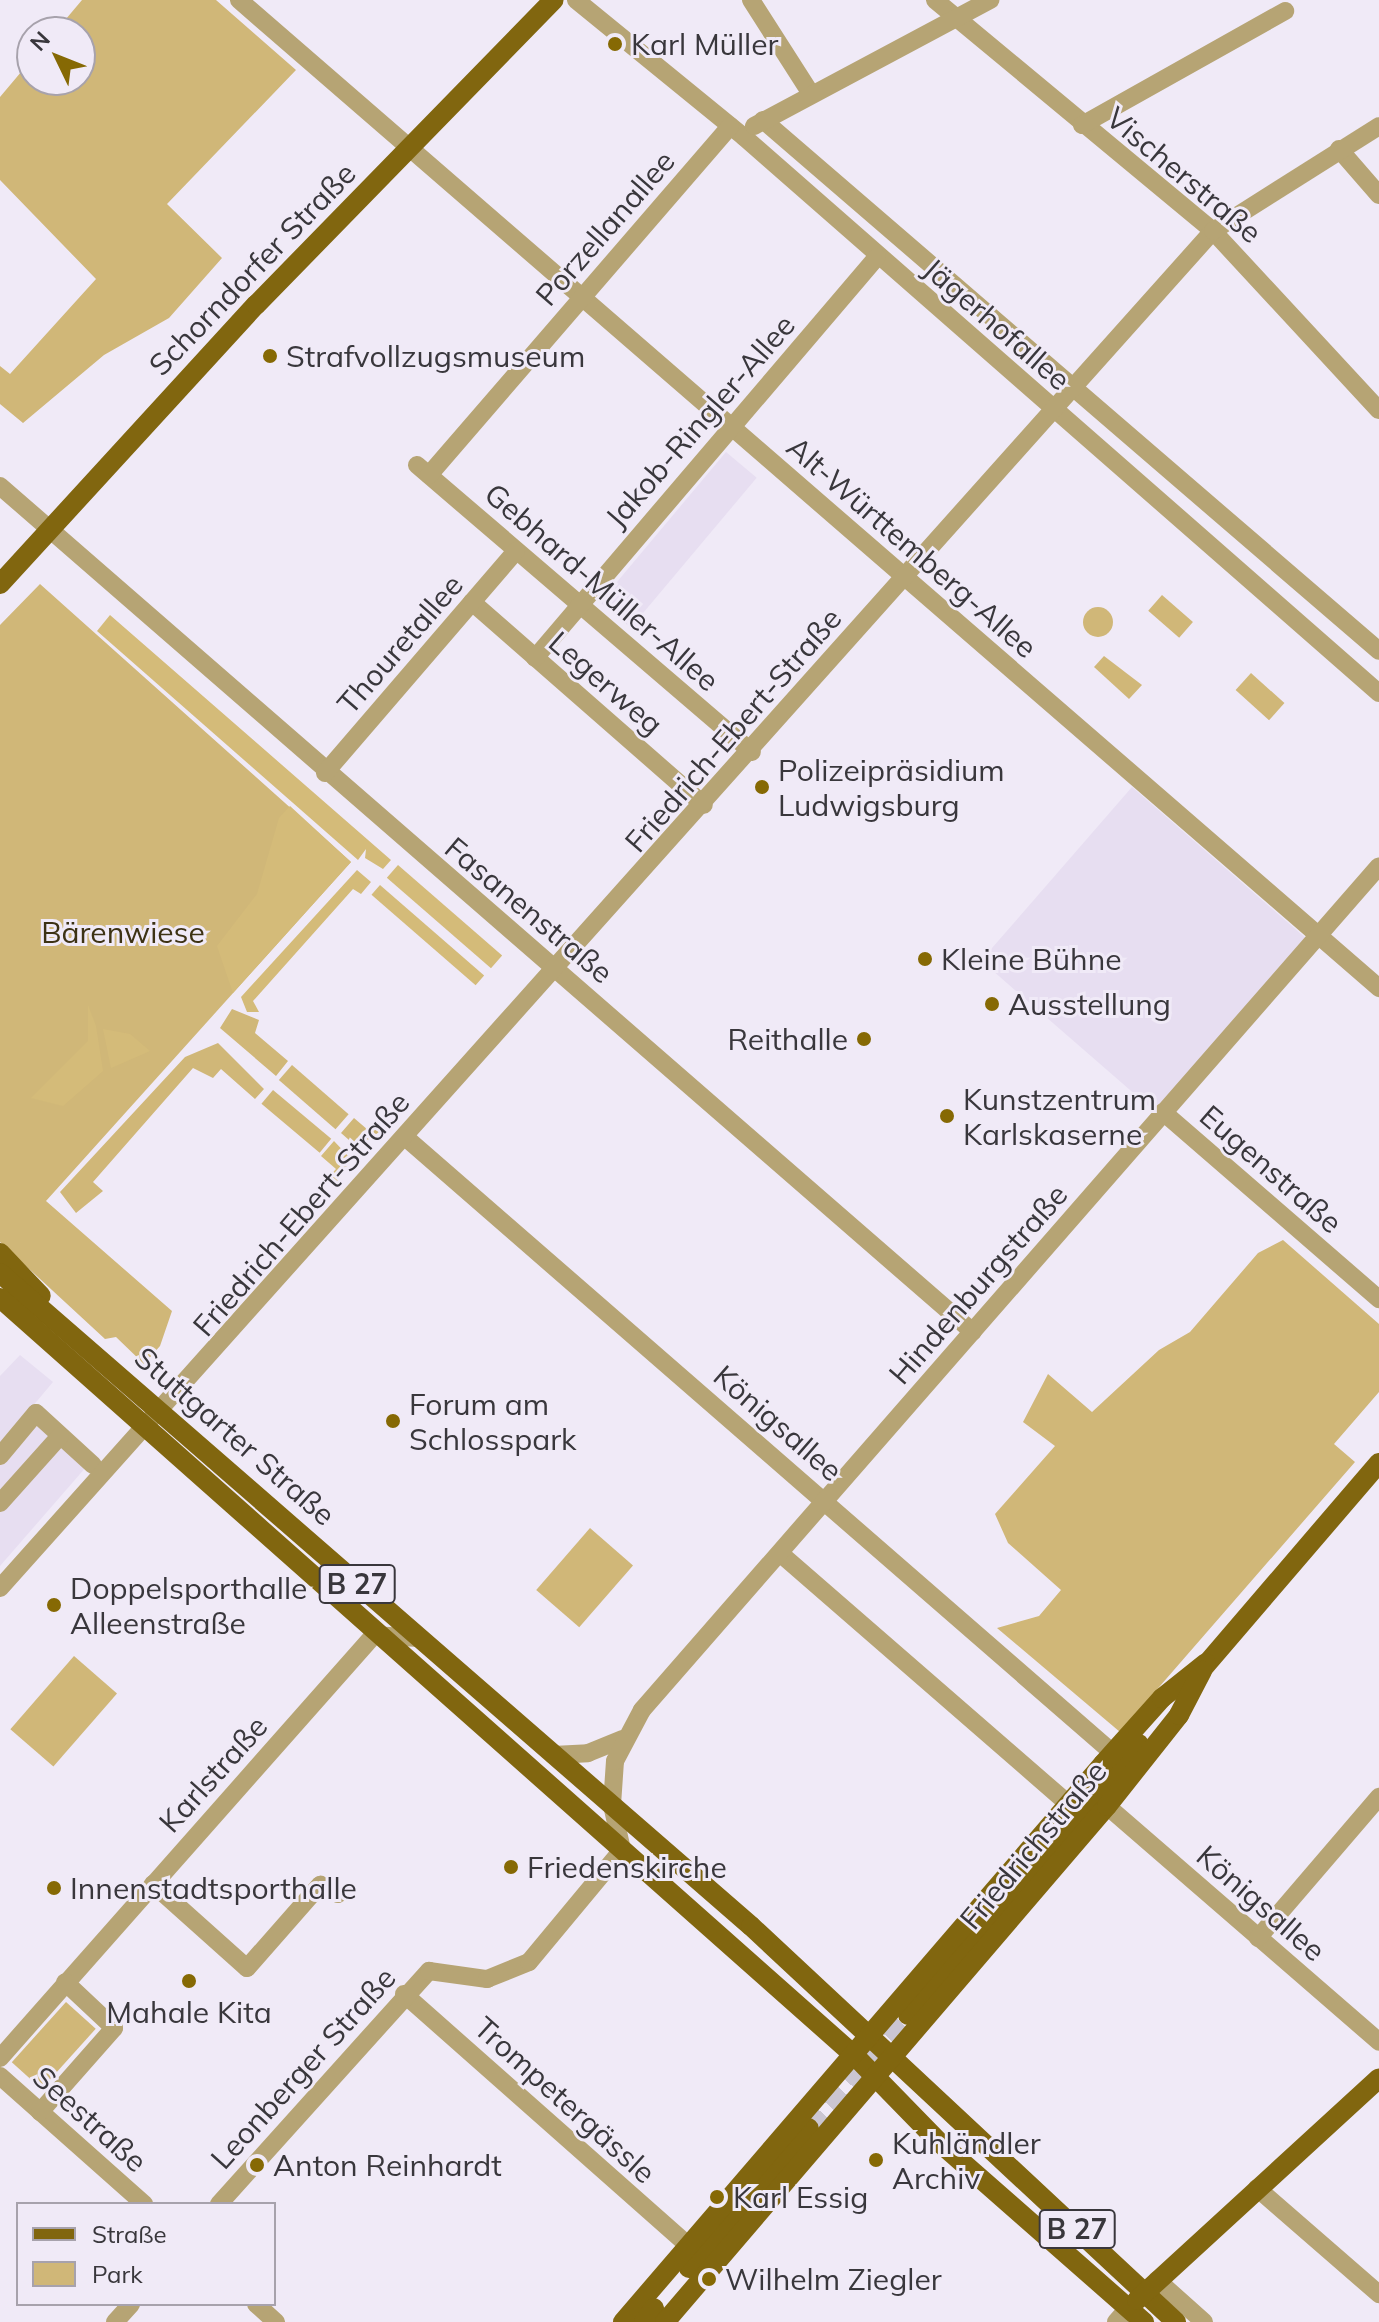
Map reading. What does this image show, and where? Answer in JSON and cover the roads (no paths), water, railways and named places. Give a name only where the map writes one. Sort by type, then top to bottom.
[{"type":"main road","name":"Schorndorfer Straße","points":[[0,584],[411,146],[554,0]]},
{"type":"main road","name":"Stuttgarter Straße","points":[[0,1253],[71,1333]]},
{"type":"main road","name":"Stuttgarter Straße","points":[[0,1273],[667,1853],[870,2034],[1152,2286],[1176,2322]]},
{"type":"main road","name":"Stuttgarter Straße","points":[[0,1298],[53,1351],[142,1430],[856,2057],[1124,2319]]},
{"type":"main road","name":"Stuttgarter Straße","points":[[0,1316],[53,1351]]},
{"type":"main road","name":"Friedrichstraße","points":[[908,2015],[1379,1463]]},
{"type":"main road","name":"Friedrichstraße","points":[[870,2034],[1162,1698],[1206,1663]]},
{"type":"main road","name":"Friedrichstraße","points":[[894,2056],[1107,1806],[1179,1715],[1206,1663]]},
{"type":"main road","points":[[623,2322],[856,2057],[870,2034]]},
{"type":"main road","points":[[650,2318],[877,2079],[894,2056]]},
{"type":"main road","points":[[1124,2319],[1152,2286],[1379,2078]]},
{"type":"main road","points":[[650,2318],[809,2128]]},
{"type":"street","name":"Alt-Württemberg-Allee","points":[[239,0],[1379,988]]},
{"type":"street","name":"Jägerhofallee","points":[[576,0],[737,131],[877,257],[1379,693]]},
{"type":"street","points":[[751,0],[811,94]]},
{"type":"street","name":"Vischerstraße","points":[[935,0],[1213,231],[1379,410]]},
{"type":"street","name":"Porzellanallee","points":[[423,470],[737,131],[990,0]]},
{"type":"street","points":[[1082,125],[1285,11]]},
{"type":"street","name":"Jägerhofallee","points":[[763,120],[1070,390],[1379,651]]},
{"type":"street","name":"Friedrich-Ebert-Straße","points":[[0,1588],[602,921],[1213,231],[1379,126]]},
{"type":"street","points":[[1339,149],[1379,195]]},
{"type":"street","name":"Jakob-Ringler-Allee","points":[[535,658],[877,257]]},
{"type":"street","name":"Gebhard-Müller-Allee","points":[[423,470],[752,752]]},
{"type":"street","name":"Fasanenstraße","points":[[0,486],[325,773],[973,1332]]},
{"type":"street","name":"Thouretallee","points":[[325,773],[516,551]]},
{"type":"street","name":"Legerweg","points":[[472,602],[704,805]]},
{"type":"street","name":"Hindenburgstraße","points":[[553,1755],[588,1753],[622,1739],[1379,866]]},
{"type":"street","name":"Eugenstraße","points":[[1163,1112],[1379,1299]]},
{"type":"street","name":"Königsallee","points":[[405,1137],[1113,1753]]},
{"type":"street","points":[[0,1456],[36,1413],[93,1465]]},
{"type":"street","points":[[0,1503],[60,1436]]},
{"type":"street","points":[[782,1555],[1068,1804]]},
{"type":"street","points":[[374,1635],[418,1638]]},
{"type":"street","name":"Karlstraße","points":[[0,2058],[374,1635]]},
{"type":"street","points":[[622,1739],[612,1805],[622,1850],[667,1853]]},
{"type":"street","points":[[1258,1938],[1379,1797]]},
{"type":"street","points":[[573,1808],[612,1805]]},
{"type":"street","name":"Königsallee","points":[[1107,1806],[1379,2042]]},
{"type":"street","name":"Leonberger Straße","points":[[221,2202],[404,1994],[429,1971],[510,1974],[529,1962],[622,1850]]},
{"type":"street","points":[[153,1884],[247,1968],[320,1885],[338,1894]]},
{"type":"street","points":[[40,2112],[114,2028],[65,1982]]},
{"type":"street","name":"Trompetergässle","points":[[404,1994],[689,2246]]},
{"type":"street","name":"Seestraße","points":[[0,2076],[142,2202]]},
{"type":"street","points":[[1257,2188],[1379,2294]]},
{"type":"street","name":"Stuttgarter Straße","points":[[1152,2286],[1204,2322]]},
{"type":"street","points":[[115,2322],[129,2306]]},
{"type":"street","points":[[258,2306],[276,2322]]},
{"type":"tunnel","points":[[809,2128],[908,2015]]},
{"type":"place","name":"Karl Müller","points":[[615,44]]},
{"type":"place","name":"Strafvollzugsmuseum","points":[[270,356]]},
{"type":"place","name":"Polizeipräsidium Ludwigsburg","points":[[762,787]]},
{"type":"place","name":"Kleine Bühne","points":[[925,959]]},
{"type":"place","name":"Ausstellung","points":[[992,1004]]},
{"type":"place","name":"Reithalle","points":[[864,1039]]},
{"type":"place","name":"Kunstzentrum Karlskaserne","points":[[947,1116]]},
{"type":"place","name":"Forum am Schlosspark","points":[[393,1421]]},
{"type":"place","name":"Doppelsporthalle Alleenstraße","points":[[54,1605]]},
{"type":"place","name":"Friedenskirche","points":[[511,1867]]},
{"type":"place","name":"Innenstadtsporthalle","points":[[54,1888]]},
{"type":"place","name":"Mahale Kita","points":[[189,1981]]},
{"type":"place","name":"Kuhländler Archiv","points":[[876,2160]]},
{"type":"place","name":"Anton Reinhardt","points":[[257,2165]]},
{"type":"place","name":"Karl Essig","points":[[717,2197]]},
{"type":"place","name":"Wilhelm Ziegler","points":[[709,2279]]},
{"type":"park label","name":"Bärenwiese","points":[[123,932]]}]
